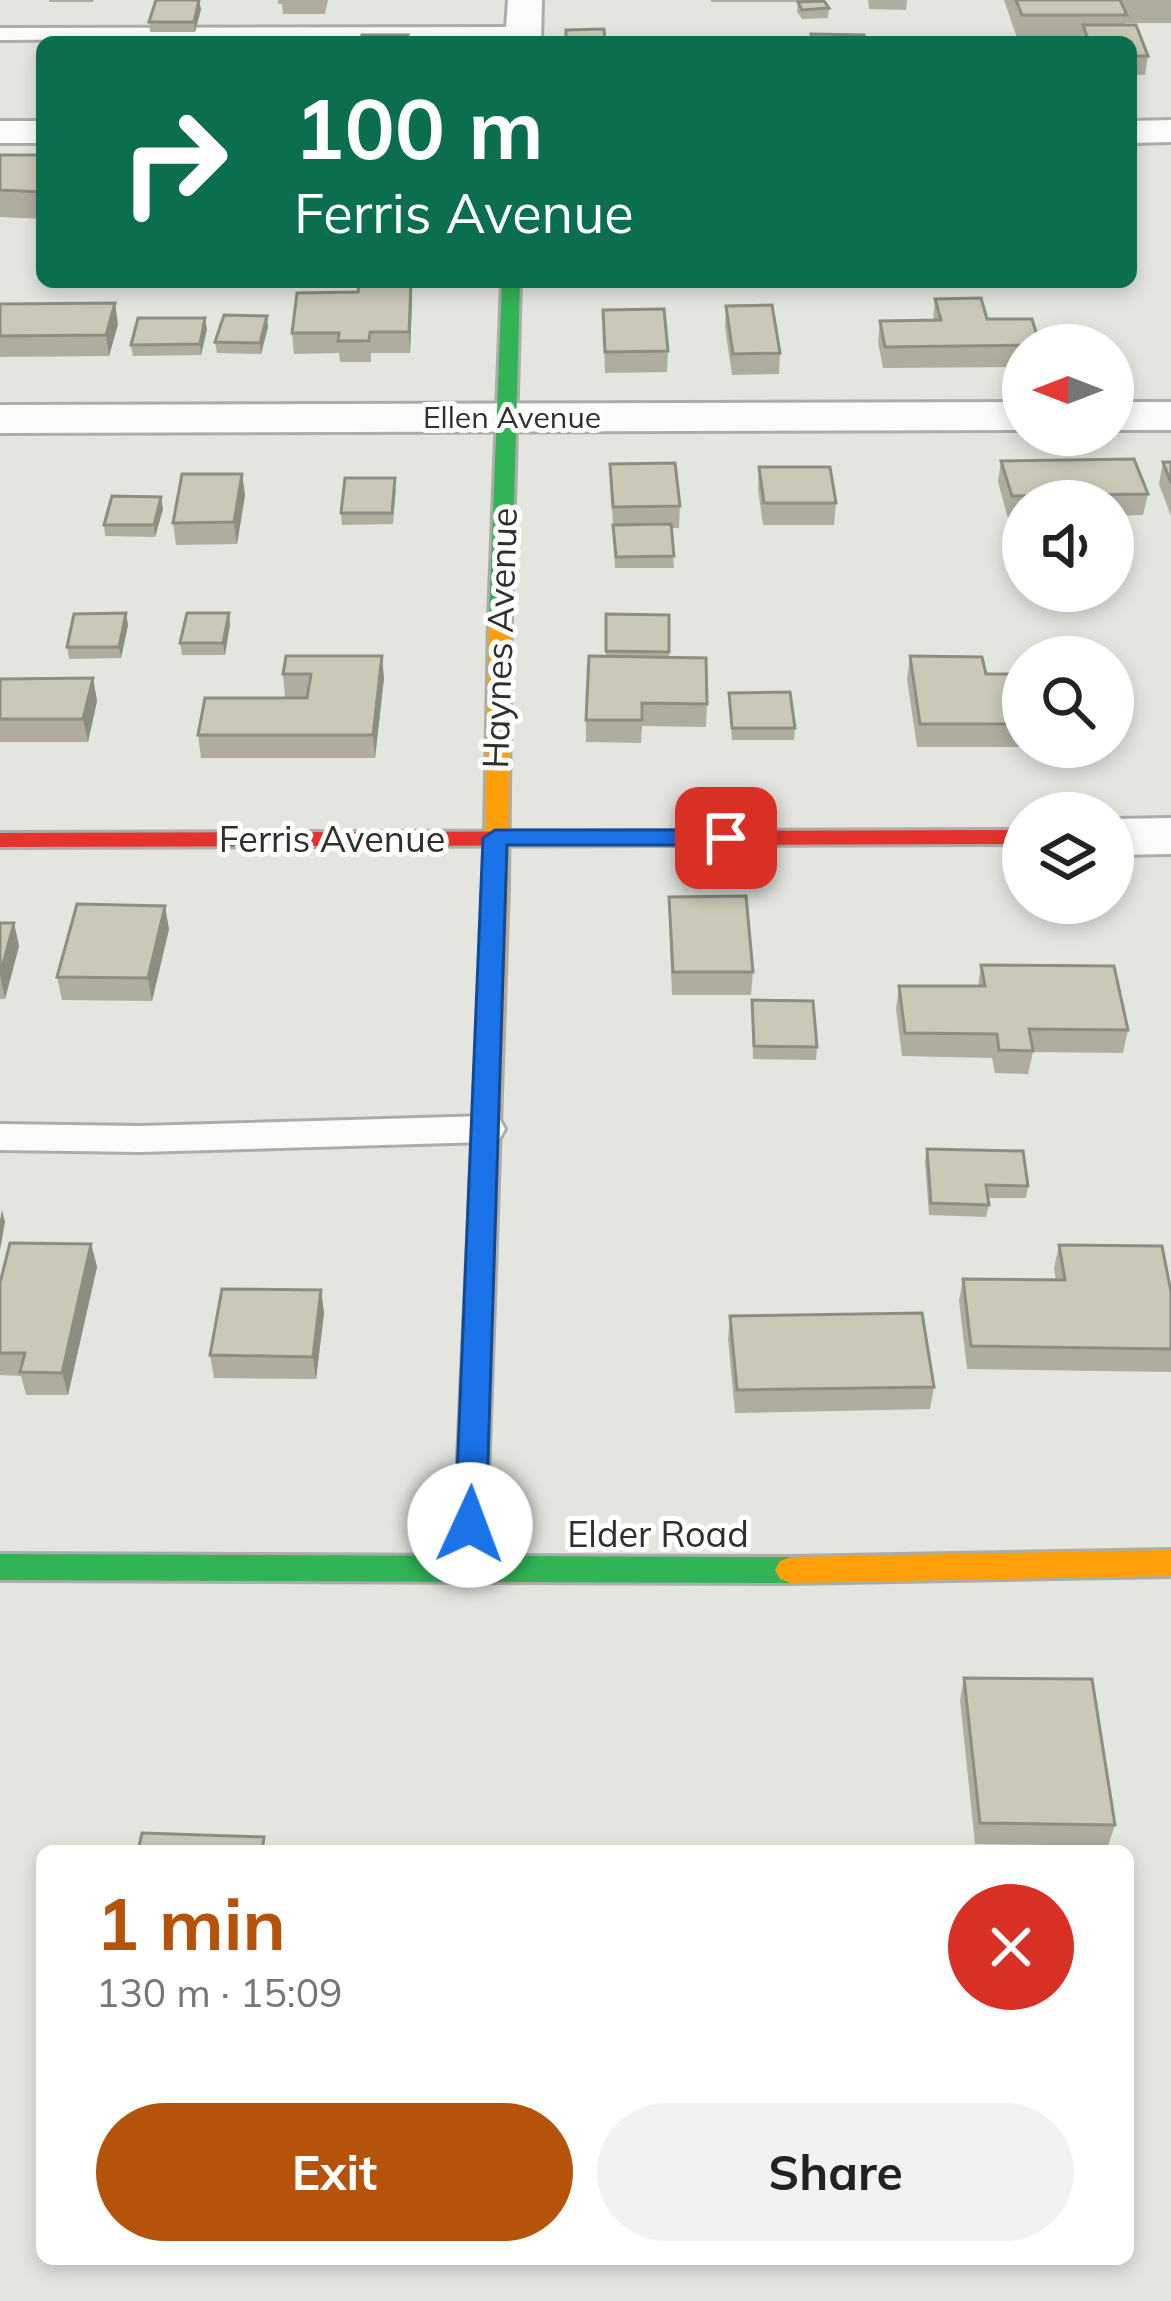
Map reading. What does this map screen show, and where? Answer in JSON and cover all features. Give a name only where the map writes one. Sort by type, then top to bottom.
[{"type":"street","points":[[1137,132],[1171,131]]},
{"type":"street","points":[[0,132],[36,132]]},
{"type":"street","name":"Haynes Avenue","points":[[469,1569],[512,288]]},
{"type":"street","name":"Ellen Avenue","points":[[0,419],[1002,416]]},
{"type":"street","points":[[1134,416],[1171,416]]},
{"type":"street","points":[[1134,837],[1171,836]]},
{"type":"street","name":"Ferris Avenue","points":[[0,840],[1002,837]]},
{"type":"street","name":"Elder Road","points":[[0,1567],[875,1570],[1171,1563]]},
{"type":"lane","points":[[0,34],[524,24]]},
{"type":"lane","points":[[0,1137],[140,1139],[487,1129]]},
{"type":"building","points":[[156,0],[199,0],[194,22],[149,22]]},
{"type":"building","points":[[1016,0],[1120,0],[1127,15],[1022,15]]},
{"type":"building","points":[[824,1],[829,8],[802,10],[798,2]]},
{"type":"building","points":[[1083,25],[1136,25],[1148,56],[1137,56],[1137,36],[1087,36]]},
{"type":"building","points":[[604,29],[605,36],[566,36],[566,30]]},
{"type":"building","points":[[0,155],[36,155],[36,192],[0,190]]},
{"type":"building","points":[[358,288],[411,288],[409,332],[370,332],[369,341],[338,341],[339,333],[292,333],[297,293],[358,292]]},
{"type":"building","points":[[981,298],[987,319],[1032,319],[1034,324],[1002,324],[1002,345],[885,347],[880,321],[941,320],[935,299]]},
{"type":"building","points":[[115,303],[106,335],[0,336],[0,304]]},
{"type":"building","points":[[772,305],[780,353],[733,354],[726,306]]},
{"type":"building","points":[[664,309],[668,351],[605,352],[603,310]]},
{"type":"building","points":[[224,315],[267,316],[260,343],[215,342]]},
{"type":"building","points":[[138,318],[205,318],[200,344],[131,345]]},
{"type":"building","points":[[1134,459],[1148,494],[1134,494],[1134,480],[1007,480],[1001,461]]},
{"type":"building","points":[[675,463],[680,506],[613,507],[610,464]]},
{"type":"building","points":[[759,467],[830,467],[836,503],[764,503]]},
{"type":"building","points":[[182,474],[242,474],[234,522],[173,523]]},
{"type":"building","points":[[345,478],[395,478],[392,513],[341,513]]},
{"type":"building","points":[[112,496],[161,497],[154,525],[104,525]]},
{"type":"building","points":[[671,524],[674,556],[616,557],[613,525]]},
{"type":"building","points":[[126,613],[119,647],[67,647],[74,614]]},
{"type":"building","points":[[187,613],[229,613],[223,643],[180,643]]},
{"type":"building","points":[[606,614],[669,615],[669,652],[606,651]]},
{"type":"building","points":[[286,656],[382,656],[373,735],[198,735],[205,698],[307,698],[311,674],[283,674]]},
{"type":"building","points":[[589,656],[706,658],[707,704],[642,703],[642,720],[586,720]]},
{"type":"building","points":[[910,656],[982,657],[986,674],[1002,674],[1002,724],[920,724]]},
{"type":"building","points":[[93,678],[83,719],[0,719],[0,679]]},
{"type":"building","points":[[790,692],[795,728],[732,728],[729,693]]},
{"type":"building","points":[[746,896],[753,972],[673,972],[669,897]]},
{"type":"building","points":[[77,904],[165,906],[148,978],[57,977]]},
{"type":"building","points":[[0,923],[14,923],[0,975]]},
{"type":"building","points":[[981,965],[1114,966],[1128,1030],[1029,1029],[1033,1051],[999,1050],[997,1034],[905,1033],[899,986],[985,986]]},
{"type":"building","points":[[752,1000],[813,1001],[817,1047],[754,1046]]},
{"type":"building","points":[[927,1149],[1023,1151],[1028,1186],[986,1185],[989,1205],[931,1203]]},
{"type":"building","points":[[10,1243],[91,1244],[62,1373],[20,1372],[25,1353],[0,1353],[0,1283]]},
{"type":"building","points":[[1059,1245],[1162,1246],[1171,1292],[1171,1349],[971,1346],[963,1279],[1065,1280]]},
{"type":"building","points":[[222,1289],[321,1290],[313,1357],[210,1355]]},
{"type":"building","points":[[922,1313],[934,1387],[737,1390],[730,1316]]},
{"type":"building","points":[[964,1678],[1092,1679],[1115,1825],[980,1823]]},
{"type":"building","points":[[142,1833],[264,1837],[263,1845],[139,1845]]},
{"type":"traffic: fast","points":[[500,618],[511,288]]},
{"type":"traffic: fast","points":[[0,1567],[791,1570]]},
{"type":"traffic: slow","points":[[469,1569],[496,886],[500,618]]},
{"type":"traffic: slow","points":[[791,1570],[1171,1563]]},
{"type":"traffic: jam","points":[[0,840],[1002,837]]},
{"type":"route","points":[[470,1525],[495,838],[726,838]]}]
